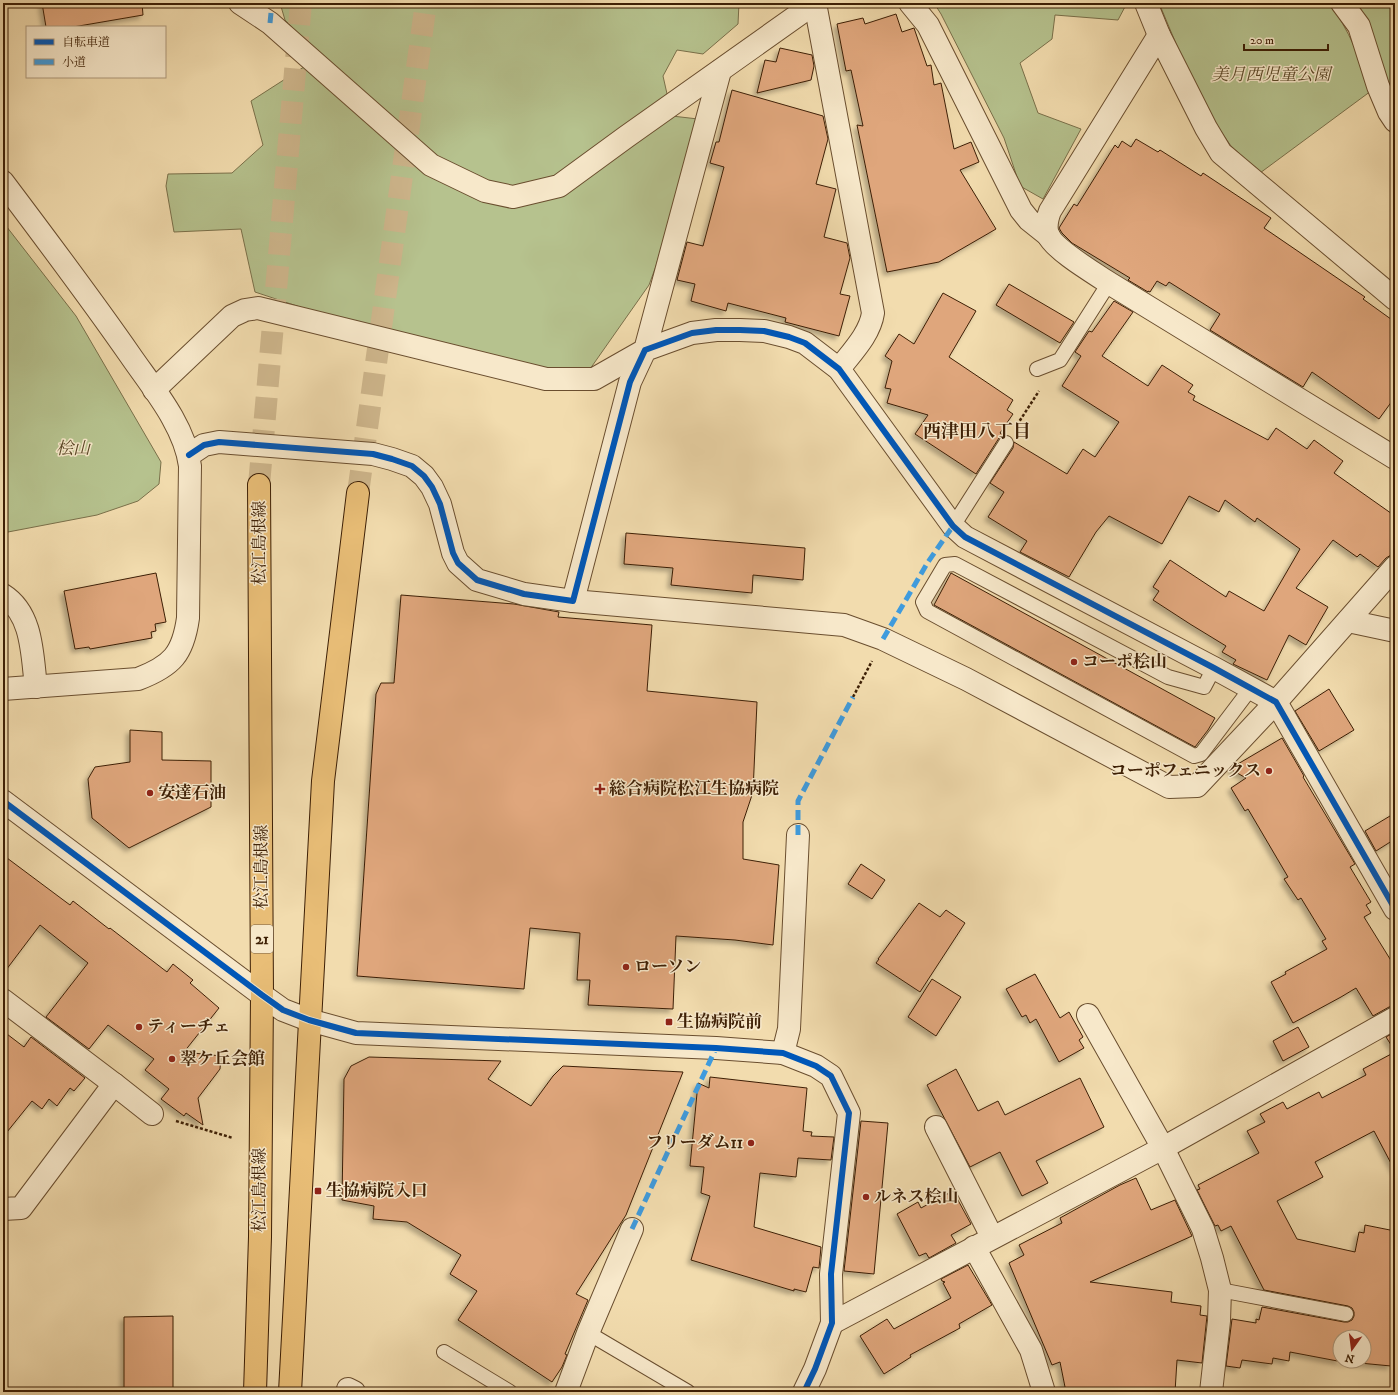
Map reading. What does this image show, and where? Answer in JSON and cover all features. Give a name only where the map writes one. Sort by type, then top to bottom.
[{"type":"main road","name":"松江島根線","points":[[255,1392],[260,1237],[262,995],[259,485]]},
{"type":"main road","points":[[290,1392],[323,781],[358,493]]},
{"type":"street","points":[[240,3],[270,23],[431,164],[485,191],[513,197],[559,186],[815,3],[873,313],[868,331],[839,369]]},
{"type":"street","points":[[910,3],[928,25],[1021,210],[1029,220],[1049,236],[1065,252],[1109,283],[1395,458]]},
{"type":"street","points":[[1146,3],[1159,35],[1206,128],[1221,153],[1395,299]]},
{"type":"street","points":[[1342,3],[1359,26],[1378,86],[1389,112],[1395,121]]},
{"type":"street","points":[[1049,236],[1046,228],[1050,211],[1159,35]]},
{"type":"street","points":[[573,601],[630,382],[645,350],[720,71]]},
{"type":"street","points":[[3,182],[100,312],[154,390],[177,426],[189,455],[190,466],[188,618],[186,632],[179,650],[170,662],[157,672],[138,680],[3,689]]},
{"type":"street","points":[[154,390],[232,316],[245,310],[258,308],[546,379],[594,379],[645,350],[692,333],[724,330],[764,332],[789,337],[805,343],[839,369],[953,526],[965,537],[1276,702],[1395,909]]},
{"type":"street","points":[[189,455],[204,445],[220,442],[373,454],[392,459],[412,466],[424,476],[432,487],[440,504],[453,553],[458,563],[477,580],[524,594],[573,601],[844,626],[883,639],[966,679],[1169,787],[1197,786],[1276,702],[1395,568]]},
{"type":"street","points":[[3,595],[14,605],[26,624],[30,637],[36,687]]},
{"type":"street","points":[[1348,621],[1395,631]]},
{"type":"street","points":[[3,801],[262,995],[283,1010],[309,1020],[356,1033],[716,1048],[783,1053],[816,1066],[831,1076],[849,1113],[831,1274],[832,1323],[804,1392]]},
{"type":"street","points":[[783,1053],[790,1029],[798,835]]},
{"type":"street","points":[[3,1000],[152,1114]]},
{"type":"street","points":[[1088,1014],[1163,1148],[1203,1229],[1220,1290],[1219,1321],[1211,1392]]},
{"type":"street","points":[[832,1323],[1163,1148],[1395,1018]]},
{"type":"street","points":[[3,1194],[12,1208],[114,1084]]},
{"type":"street","points":[[936,1127],[983,1242],[1031,1350],[1044,1392]]},
{"type":"street","points":[[566,1392],[588,1332],[632,1229]]},
{"type":"lane","points":[[1037,369],[1060,360],[1109,283]]},
{"type":"lane","points":[[953,526],[1006,443]]},
{"type":"lane","points":[[1214,668],[1204,687],[1168,677],[955,564],[945,565],[923,602],[927,611],[1194,756],[1201,754],[1251,688]]},
{"type":"lane","points":[[1220,1290],[1346,1314]]},
{"type":"lane","points":[[588,1332],[688,1392]]},
{"type":"lane","points":[[444,1352],[510,1392]]},
{"type":"path","points":[[1006,443],[1039,391]]},
{"type":"path","points":[[853,697],[883,639]]},
{"type":"path","points":[[152,1114],[233,1138]]},
{"type":"green space","points":[[280,3],[739,3],[738,24],[703,54],[677,50],[663,76],[672,116],[698,119],[656,266],[649,285],[590,369],[552,372],[309,310],[255,292],[241,229],[174,232],[166,186],[168,174],[232,173],[263,145],[251,101],[307,65],[317,52],[285,20]]},
{"type":"green space","points":[[934,3],[1127,3],[1118,20],[1055,15],[1052,39],[1020,63],[1038,113],[1081,129],[1043,199],[1020,186],[1004,138]]},
{"type":"green space","name":"美月西児童公園","points":[[1159,3],[1329,3],[1343,24],[1359,57],[1371,91],[1260,173],[1231,146],[1215,123],[1182,58]]},
{"type":"green space","points":[[1351,3],[1395,3],[1395,102]]},
{"type":"green space","name":"桧山","points":[[3,222],[76,316],[161,462],[159,484],[138,501],[97,515],[8,532],[3,531]]},
{"type":"building","points":[[42,3],[142,3],[143,15],[79,26],[46,26]]},
{"type":"building","points":[[896,14],[902,32],[914,28],[927,66],[931,65],[934,85],[941,83],[954,149],[971,142],[979,162],[960,170],[996,229],[939,262],[887,272],[857,125],[863,126],[851,70],[846,71],[837,24],[863,18],[865,24]]},
{"type":"building","points":[[780,48],[812,55],[814,66],[811,80],[757,93],[765,60],[776,62]]},
{"type":"building","points":[[732,90],[823,116],[828,139],[816,184],[836,189],[824,237],[847,243],[850,258],[840,294],[850,296],[839,336],[785,322],[786,318],[728,303],[726,311],[691,301],[695,284],[677,280],[687,242],[703,246],[724,167],[710,163],[716,142],[719,142]]},
{"type":"building","points":[[1136,139],[1158,152],[1160,150],[1201,176],[1203,173],[1271,218],[1264,228],[1365,297],[1363,299],[1395,322],[1395,397],[1379,419],[1312,372],[1303,387],[1210,330],[1220,314],[1169,282],[1166,286],[1157,281],[1150,292],[1148,292],[1128,280],[1130,278],[1072,243],[1062,233],[1059,228],[1074,204],[1077,206],[1115,145],[1118,148],[1122,141],[1131,147]]},
{"type":"building","points":[[1009,284],[1074,322],[1060,343],[996,305]]},
{"type":"building","points":[[943,293],[976,311],[949,357],[1013,400],[1007,410],[1013,414],[1000,433],[1003,435],[999,438],[976,474],[915,434],[928,415],[887,403],[891,389],[885,388],[892,361],[885,356],[899,334],[914,344]]},
{"type":"building","points":[[1114,301],[1133,312],[1102,356],[1148,386],[1162,365],[1193,385],[1188,392],[1195,396],[1193,400],[1268,440],[1276,428],[1307,449],[1314,440],[1343,461],[1334,473],[1395,516],[1395,555],[1391,555],[1386,558],[1378,567],[1360,554],[1357,557],[1333,540],[1296,588],[1328,607],[1306,645],[1289,635],[1267,680],[1233,664],[1236,660],[1222,652],[1226,646],[1153,600],[1159,591],[1153,587],[1170,560],[1226,597],[1229,591],[1264,611],[1300,549],[1257,518],[1255,522],[1225,500],[1219,512],[1189,496],[1162,544],[1109,516],[1096,532],[1069,577],[1020,552],[1027,541],[988,517],[1004,492],[990,483],[1013,448],[1014,442],[1067,474],[1083,449],[1095,457],[1119,422],[1062,386],[1081,356],[1075,352],[1089,331],[1092,332]]},
{"type":"building","points":[[626,533],[805,548],[803,580],[753,575],[752,593],[671,585],[673,568],[624,564]]},
{"type":"building","points":[[156,573],[166,622],[155,624],[156,631],[151,632],[152,638],[90,649],[89,647],[75,649],[64,591]]},
{"type":"building","name":"コーポ桧山","points":[[951,573],[1215,718],[1195,747],[934,605]]},
{"type":"building","points":[[401,595],[514,604],[559,612],[558,617],[652,625],[647,691],[757,702],[753,792],[743,822],[743,859],[779,865],[773,945],[735,940],[676,936],[673,1009],[588,1005],[590,980],[577,980],[580,933],[530,928],[524,989],[357,976],[376,694],[381,683],[394,683]]},
{"type":"building","points":[[1329,689],[1354,730],[1319,751],[1295,711]]},
{"type":"building","name":"安達石油","points":[[130,730],[162,732],[162,760],[211,761],[211,807],[129,848],[92,818],[88,779],[95,767],[130,762]]},
{"type":"building","points":[[1282,738],[1304,776],[1303,777],[1355,864],[1350,867],[1371,902],[1366,905],[1371,913],[1364,917],[1395,967],[1395,1006],[1389,1007],[1373,1016],[1356,988],[1293,1023],[1271,982],[1286,974],[1285,972],[1327,949],[1322,941],[1326,939],[1301,898],[1298,900],[1284,879],[1288,877],[1248,809],[1245,811],[1231,788],[1246,778],[1230,769],[1231,768]]},
{"type":"building","points":[[1395,813],[1395,839],[1376,851],[1365,831]]},
{"type":"building","points":[[3,855],[70,905],[73,901],[167,972],[173,964],[193,980],[190,983],[219,1008],[184,1052],[221,1056],[220,1069],[198,1098],[203,1125],[186,1113],[184,1116],[161,1099],[169,1089],[145,1070],[154,1059],[108,1025],[89,1049],[46,1017],[88,963],[40,925],[3,974]]},
{"type":"building","points":[[861,864],[885,880],[872,899],[848,884]]},
{"type":"building","points":[[919,903],[940,917],[946,910],[965,923],[920,992],[876,963]]},
{"type":"building","points":[[1035,974],[1060,1018],[1069,1012],[1083,1037],[1079,1040],[1084,1048],[1059,1062],[1036,1019],[1030,1023],[1026,1015],[1022,1017],[1006,989]]},
{"type":"building","points":[[932,979],[961,997],[936,1036],[908,1017]]},
{"type":"building","points":[[1298,1027],[1309,1047],[1283,1061],[1273,1041]]},
{"type":"building","points":[[3,1031],[24,1047],[31,1037],[85,1078],[74,1091],[70,1088],[57,1106],[49,1099],[42,1109],[32,1101],[3,1137]]},
{"type":"building","points":[[1395,1032],[1395,1051],[1386,1037]]},
{"type":"building","points":[[1395,1052],[1395,1171],[1374,1131],[1315,1162],[1323,1177],[1277,1201],[1297,1239],[1355,1252],[1359,1232],[1364,1233],[1365,1225],[1395,1231],[1395,1320],[1391,1366],[1372,1364],[1372,1329],[1332,1329],[1332,1360],[1290,1352],[1289,1361],[1273,1358],[1272,1364],[1242,1360],[1240,1368],[1226,1366],[1232,1319],[1256,1323],[1256,1319],[1259,1320],[1262,1307],[1344,1322],[1352,1320],[1354,1312],[1352,1308],[1348,1306],[1264,1290],[1231,1226],[1221,1231],[1218,1225],[1215,1226],[1197,1190],[1200,1189],[1198,1185],[1259,1153],[1247,1131],[1265,1122],[1260,1114],[1283,1102],[1287,1109],[1319,1092],[1322,1098],[1366,1075],[1363,1069]]},
{"type":"building","points":[[369,1057],[501,1061],[488,1079],[531,1106],[553,1076],[563,1066],[683,1072],[626,1215],[576,1294],[588,1300],[565,1354],[567,1355],[562,1367],[552,1382],[458,1320],[477,1291],[450,1274],[461,1255],[407,1222],[373,1219],[374,1206],[342,1200],[344,1079],[351,1066]]},
{"type":"building","points":[[956,1069],[978,1111],[998,1101],[1005,1115],[1080,1078],[1104,1127],[1036,1161],[1048,1183],[1022,1196],[1000,1152],[970,1167],[927,1085]]},
{"type":"building","name":"フリーダム11","points":[[710,1077],[807,1088],[803,1131],[812,1132],[811,1136],[834,1137],[831,1160],[798,1158],[796,1177],[760,1173],[754,1227],[821,1247],[819,1268],[813,1267],[806,1292],[794,1289],[794,1291],[691,1260],[710,1196],[701,1193],[704,1167],[690,1166],[698,1083],[709,1088]]},
{"type":"building","name":"ルネス桧山","points":[[861,1121],[888,1123],[874,1274],[844,1271]]},
{"type":"building","points":[[1136,1178],[1151,1210],[1175,1200],[1192,1236],[1090,1282],[1172,1292],[1171,1302],[1201,1306],[1200,1315],[1207,1316],[1202,1363],[1177,1360],[1175,1392],[1066,1392],[1060,1362],[1052,1365],[1009,1263],[1024,1255],[1019,1245],[1062,1223],[1060,1218],[1120,1185]]},
{"type":"building","points":[[953,1191],[971,1224],[951,1235],[956,1243],[929,1258],[926,1253],[919,1256],[897,1214],[918,1202],[921,1208]]},
{"type":"building","points":[[968,1265],[992,1305],[959,1324],[960,1328],[910,1355],[911,1357],[884,1374],[860,1336],[887,1319],[894,1329],[951,1298],[943,1283],[945,1282],[941,1279]]},
{"type":"building","points":[[173,1316],[173,1392],[124,1392],[124,1317]]},
{"type":"tunnel","points":[[259,485],[301,3]]},
{"type":"tunnel","points":[[358,493],[426,3]]},
{"type":"marked path","points":[[270,23],[272,3]]},
{"type":"marked path","points":[[883,639],[928,562],[953,526]]},
{"type":"marked path","points":[[798,835],[798,801],[853,697]]},
{"type":"marked path","points":[[632,1229],[716,1048]]},
{"type":"cycle path","points":[[189,455],[204,445],[219,442],[373,454],[412,466],[424,476],[432,487],[440,504],[453,553],[458,563],[477,580],[524,594],[573,601],[630,382],[645,350],[692,333],[716,330],[764,331],[789,337],[805,343],[839,369],[953,526],[965,537],[1276,702],[1395,909]]},
{"type":"cycle path","points":[[3,801],[262,995],[283,1010],[309,1020],[356,1033],[716,1048],[783,1053],[816,1066],[831,1076],[849,1113],[831,1274],[832,1323],[815,1369],[804,1392]]},
{"type":"place","name":"コーポ桧山","points":[[1074,662]]},
{"type":"place","name":"コーポフェニックス","points":[[1269,771]]},
{"type":"place","name":"総合病院松江生協病院","points":[[600,789]]},
{"type":"place","name":"安達石油","points":[[150,793]]},
{"type":"place","name":"ローソン","points":[[626,967]]},
{"type":"place","name":"生協病院前","points":[[669,1022]]},
{"type":"place","name":"ティーチェ","points":[[139,1027]]},
{"type":"place","name":"翠ケ丘会館","points":[[172,1059]]},
{"type":"place","name":"フリーダム11","points":[[751,1143]]},
{"type":"place","name":"生協病院入口","points":[[318,1191]]},
{"type":"place","name":"ルネス桧山","points":[[866,1197]]},
{"type":"district","name":"西津田八丁目","points":[[977,432]]}]
